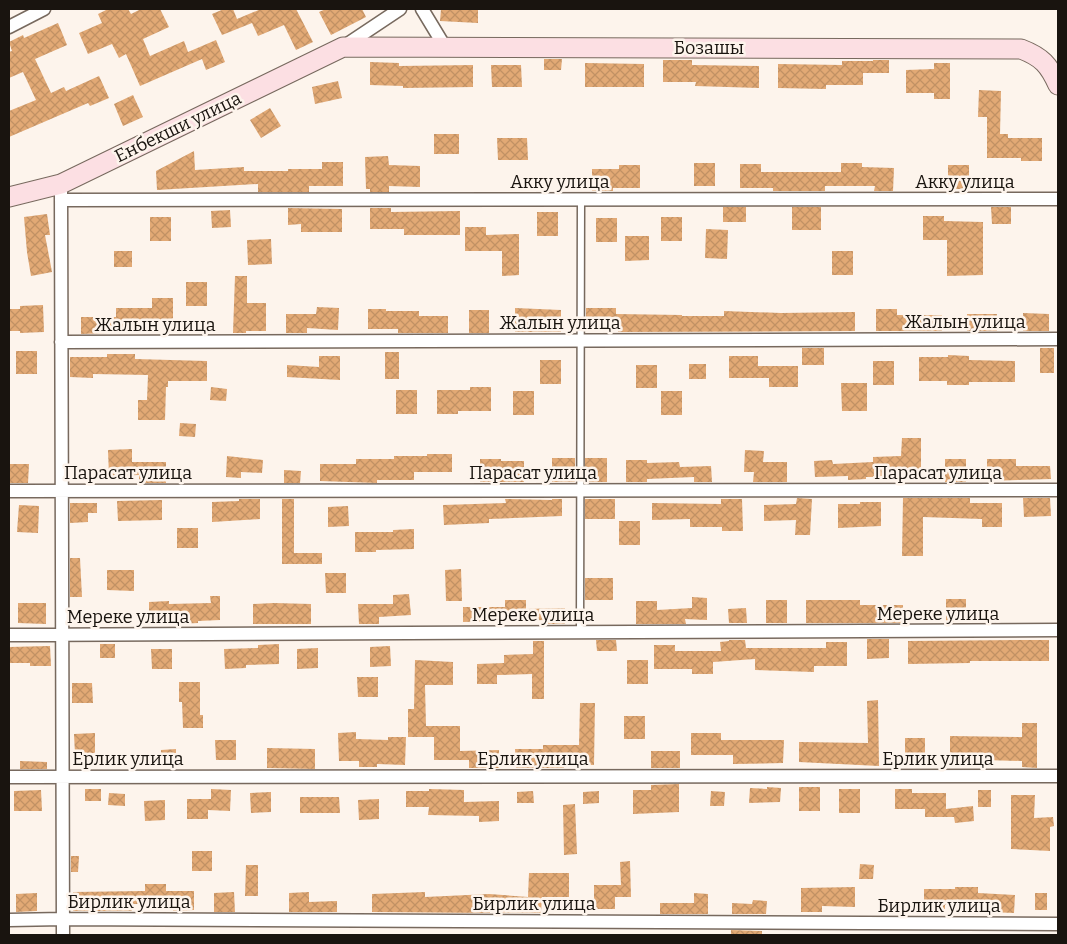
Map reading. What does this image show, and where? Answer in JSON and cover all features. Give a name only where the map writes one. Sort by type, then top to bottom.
[{"type":"street","points":[[9,27],[44,9]]},
{"type":"street","points":[[343,46],[400,9]]},
{"type":"street","points":[[422,9],[445,47]]},
{"type":"street","name":"Бозашы","points":[[343,46],[1021,49],[1036,55],[1051,69],[1058,85]]},
{"type":"street","name":"Енбекши улица","points":[[9,197],[61,192],[343,46]]},
{"type":"street","points":[[61,192],[63,935]]},
{"type":"street","name":"Акку улица","points":[[61,192],[581,199],[1058,199]]},
{"type":"street","name":"Жалын улица","points":[[61,342],[1058,339]]},
{"type":"street","name":"Парасат улица","points":[[9,491],[1058,490]]},
{"type":"street","name":"Мереке улица","points":[[9,635],[1058,630]]},
{"type":"street","name":"Ерлик улица","points":[[9,777],[1058,776]]},
{"type":"street","name":"Бирлик улица","points":[[9,920],[1058,924]]},
{"type":"lane","points":[[580,633],[581,199]]},
{"type":"building","points":[[108,9],[128,9],[131,14],[141,9],[160,9],[169,27],[143,39],[150,56],[184,41],[188,52],[216,40],[225,62],[206,70],[202,59],[140,86],[126,54],[119,58],[112,44],[88,54],[79,33],[102,23],[98,14]]},
{"type":"building","points":[[224,9],[233,9],[237,19],[261,9],[296,9],[313,42],[296,50],[284,25],[258,36],[252,23],[222,35],[212,14]]},
{"type":"building","points":[[326,9],[362,9],[366,17],[331,35],[319,12]]},
{"type":"building","points":[[441,9],[478,9],[478,23],[440,21]]},
{"type":"building","points":[[58,23],[67,45],[35,59],[51,93],[64,87],[66,91],[99,76],[109,98],[90,106],[88,103],[9,137],[9,111],[36,100],[23,72],[9,78],[9,52],[12,51],[9,42],[23,35],[24,38]]},
{"type":"building","points":[[544,59],[562,59],[561,70],[544,70]]},
{"type":"building","points":[[663,60],[692,60],[692,65],[759,66],[759,88],[695,86],[696,82],[663,82]]},
{"type":"building","points":[[889,60],[889,73],[863,73],[863,85],[826,85],[826,89],[778,88],[778,64],[842,65],[842,61]]},
{"type":"building","points":[[370,62],[399,63],[399,66],[473,65],[473,87],[403,88],[403,86],[370,85]]},
{"type":"building","points":[[585,63],[644,64],[644,87],[585,87]]},
{"type":"building","points":[[934,63],[950,63],[950,99],[934,99],[934,93],[906,93],[906,70],[934,69]]},
{"type":"building","points":[[491,65],[521,65],[522,87],[492,87]]},
{"type":"building","points":[[338,81],[342,98],[315,104],[312,87]]},
{"type":"building","points":[[979,90],[1001,91],[1000,134],[1008,134],[1008,138],[1042,138],[1042,161],[1021,161],[1021,158],[987,158],[987,117],[978,117]]},
{"type":"building","points":[[133,95],[143,117],[123,126],[114,104]]},
{"type":"building","points":[[270,108],[281,126],[261,138],[250,120]]},
{"type":"building","points":[[434,134],[459,134],[459,154],[434,154]]},
{"type":"building","points":[[497,138],[527,138],[528,160],[498,160]]},
{"type":"building","points":[[194,151],[195,170],[244,167],[244,171],[288,171],[288,169],[322,169],[322,162],[343,162],[343,186],[309,186],[309,192],[258,192],[258,184],[157,190],[156,171]]},
{"type":"building","points":[[388,156],[389,165],[420,166],[420,187],[389,186],[389,192],[370,192],[370,189],[366,189],[365,157]]},
{"type":"building","points":[[694,163],[715,163],[715,186],[694,186]]},
{"type":"building","points":[[841,163],[862,163],[862,167],[894,168],[893,191],[874,191],[875,186],[825,186],[825,191],[773,191],[773,188],[740,188],[740,164],[761,164],[761,172],[841,172]]},
{"type":"building","points":[[619,165],[640,165],[640,188],[613,188],[613,191],[592,191],[592,169],[619,169]]},
{"type":"building","points":[[948,165],[969,165],[969,189],[948,189]]},
{"type":"building","points":[[723,207],[746,207],[746,222],[723,222]]},
{"type":"building","points":[[792,207],[821,207],[821,230],[792,230]]},
{"type":"building","points":[[991,207],[1011,207],[1011,224],[992,224]]},
{"type":"building","points":[[288,208],[342,209],[342,232],[301,232],[301,224],[288,225]]},
{"type":"building","points":[[370,208],[391,208],[391,212],[460,211],[460,235],[404,235],[404,229],[370,229]]},
{"type":"building","points":[[230,210],[231,227],[212,228],[211,211]]},
{"type":"building","points":[[537,212],[558,212],[558,236],[537,236]]},
{"type":"building","points":[[47,214],[50,235],[45,235],[52,272],[31,276],[24,217]]},
{"type":"building","points":[[923,216],[944,216],[944,221],[983,222],[983,275],[947,276],[947,240],[923,240]]},
{"type":"building","points":[[150,217],[171,217],[171,241],[150,241]]},
{"type":"building","points":[[661,217],[682,217],[682,241],[661,241]]},
{"type":"building","points":[[596,218],[617,218],[617,242],[596,242]]},
{"type":"building","points":[[465,227],[486,227],[486,235],[519,234],[519,275],[502,276],[502,251],[465,251]]},
{"type":"building","points":[[706,229],[728,230],[727,259],[705,258]]},
{"type":"building","points":[[625,236],[649,236],[649,260],[625,261]]},
{"type":"building","points":[[271,239],[272,264],[248,265],[247,240]]},
{"type":"building","points":[[114,251],[132,251],[132,267],[114,267]]},
{"type":"building","points":[[832,251],[853,251],[853,275],[832,275]]},
{"type":"building","points":[[235,276],[247,276],[247,303],[266,303],[266,331],[233,333]]},
{"type":"building","points":[[186,282],[207,282],[207,306],[186,306]]},
{"type":"building","points":[[152,298],[173,298],[173,322],[137,322],[137,332],[81,334],[81,317],[116,317],[116,308],[152,308]]},
{"type":"building","points":[[43,305],[44,332],[20,333],[20,331],[9,331],[9,309],[20,309],[20,306]]},
{"type":"building","points":[[317,307],[339,308],[338,330],[307,328],[307,333],[286,333],[286,314],[316,314]]},
{"type":"building","points":[[515,308],[561,310],[561,332],[515,332]]},
{"type":"building","points":[[586,308],[616,308],[616,314],[682,316],[724,316],[724,311],[781,313],[855,312],[855,331],[618,332],[618,329],[586,329]]},
{"type":"building","points":[[368,309],[419,311],[419,316],[448,316],[448,333],[398,333],[398,329],[368,329]]},
{"type":"building","points":[[876,309],[897,309],[897,315],[942,315],[942,331],[876,331]]},
{"type":"building","points":[[469,310],[489,310],[489,333],[469,333]]},
{"type":"building","points":[[1023,313],[1049,314],[1049,331],[1023,331]]},
{"type":"building","points":[[967,314],[997,314],[997,331],[967,331]]},
{"type":"building","points":[[802,348],[824,348],[824,365],[802,365]]},
{"type":"building","points":[[1040,348],[1054,348],[1054,373],[1040,373]]},
{"type":"building","points":[[16,351],[37,351],[37,374],[16,374]]},
{"type":"building","points":[[385,352],[399,352],[399,379],[385,379]]},
{"type":"building","points":[[107,354],[135,354],[135,359],[207,361],[207,381],[168,381],[168,387],[166,387],[165,420],[138,420],[138,400],[147,400],[148,375],[93,374],[93,378],[70,377],[70,357],[107,357]]},
{"type":"building","points":[[948,355],[969,356],[969,360],[1015,361],[1015,382],[969,382],[969,385],[947,385],[947,381],[919,381],[919,357],[948,357]]},
{"type":"building","points":[[319,356],[340,356],[340,380],[287,377],[287,365],[319,367]]},
{"type":"building","points":[[729,356],[758,356],[758,366],[798,366],[798,387],[769,387],[769,378],[729,378]]},
{"type":"building","points":[[540,360],[561,360],[561,384],[540,384]]},
{"type":"building","points":[[873,361],[894,361],[894,385],[873,385]]},
{"type":"building","points":[[689,364],[706,364],[706,379],[689,379]]},
{"type":"building","points":[[636,365],[657,365],[657,388],[636,388]]},
{"type":"building","points":[[841,383],[867,383],[867,411],[842,411]]},
{"type":"building","points":[[211,387],[227,389],[226,401],[210,400]]},
{"type":"building","points":[[470,387],[491,387],[491,411],[458,411],[458,414],[437,414],[437,390],[470,390]]},
{"type":"building","points":[[396,390],[417,390],[417,414],[396,414]]},
{"type":"building","points":[[513,391],[534,391],[534,415],[513,415]]},
{"type":"building","points":[[661,391],[682,391],[682,415],[661,415]]},
{"type":"building","points":[[180,423],[196,424],[195,437],[179,436]]},
{"type":"building","points":[[902,438],[921,438],[921,477],[866,477],[866,479],[848,480],[848,476],[815,477],[814,461],[832,460],[833,464],[873,462],[873,457],[901,456]]},
{"type":"building","points":[[132,449],[132,462],[166,462],[166,483],[139,483],[139,475],[109,476],[108,450]]},
{"type":"building","points":[[745,450],[764,451],[763,462],[787,462],[787,482],[753,482],[754,472],[744,472]]},
{"type":"building","points":[[427,454],[452,454],[452,472],[414,472],[414,480],[377,480],[377,483],[320,481],[320,464],[356,464],[356,459],[394,459],[394,456],[427,456]]},
{"type":"building","points":[[227,456],[263,460],[262,473],[241,472],[241,478],[226,477]]},
{"type":"building","points":[[552,458],[575,458],[575,482],[552,482]]},
{"type":"building","points":[[585,458],[607,458],[607,482],[585,482]]},
{"type":"building","points":[[480,459],[524,461],[524,482],[480,482]]},
{"type":"building","points":[[945,459],[966,459],[966,482],[945,482]]},
{"type":"building","points":[[987,459],[1016,459],[1016,466],[1050,466],[1051,479],[987,481]]},
{"type":"building","points":[[626,460],[647,460],[647,463],[679,462],[680,467],[711,466],[712,482],[694,482],[694,477],[647,479],[647,482],[626,482]]},
{"type":"building","points":[[9,464],[29,464],[28,483],[9,483]]},
{"type":"building","points":[[284,470],[301,471],[300,483],[284,483]]},
{"type":"building","points":[[797,498],[812,499],[810,535],[795,535],[796,520],[764,521],[764,505],[796,504]]},
{"type":"building","points":[[903,498],[970,498],[970,503],[1002,503],[1002,527],[982,527],[982,519],[923,517],[923,556],[902,556]]},
{"type":"building","points":[[1023,498],[1050,498],[1051,516],[1024,517]]},
{"type":"building","points":[[239,499],[260,499],[260,519],[212,522],[212,502],[239,501]]},
{"type":"building","points":[[282,499],[294,499],[294,553],[322,553],[322,564],[282,564]]},
{"type":"building","points":[[505,499],[562,499],[562,516],[489,519],[489,523],[444,525],[443,505],[506,503]]},
{"type":"building","points":[[585,499],[615,499],[615,519],[585,519]]},
{"type":"building","points":[[721,499],[742,499],[743,531],[722,531],[722,527],[690,527],[690,519],[652,520],[652,503],[721,504]]},
{"type":"building","points":[[162,500],[162,520],[118,521],[117,501]]},
{"type":"building","points":[[860,502],[881,502],[881,526],[838,528],[838,504],[860,504]]},
{"type":"building","points":[[70,503],[97,503],[97,513],[88,513],[88,522],[70,523]]},
{"type":"building","points":[[19,505],[39,506],[38,533],[17,532]]},
{"type":"building","points":[[348,506],[349,526],[328,527],[328,507]]},
{"type":"building","points":[[619,521],[640,521],[640,545],[619,545]]},
{"type":"building","points":[[177,528],[198,528],[198,548],[177,548]]},
{"type":"building","points":[[414,529],[414,549],[355,552],[355,532],[393,532],[393,530]]},
{"type":"building","points":[[70,558],[80,558],[82,597],[70,597]]},
{"type":"building","points":[[461,569],[462,601],[446,601],[445,570]]},
{"type":"building","points":[[107,570],[134,570],[134,591],[107,590]]},
{"type":"building","points":[[325,573],[346,573],[346,593],[326,593]]},
{"type":"building","points":[[585,578],[613,578],[613,600],[585,600]]},
{"type":"building","points":[[409,594],[411,615],[379,617],[379,624],[359,624],[358,604],[393,604],[393,595]]},
{"type":"building","points":[[210,596],[220,596],[220,620],[177,624],[177,621],[149,622],[149,602],[169,601],[169,604],[211,603]]},
{"type":"building","points":[[692,597],[707,598],[707,620],[685,619],[686,624],[636,624],[636,601],[657,601],[657,610],[692,608]]},
{"type":"building","points":[[946,599],[966,599],[966,622],[946,622]]},
{"type":"building","points":[[505,600],[526,600],[526,609],[565,608],[565,624],[544,624],[544,620],[463,622],[463,607],[505,607]]},
{"type":"building","points":[[766,600],[787,600],[787,623],[766,623]]},
{"type":"building","points":[[806,600],[860,600],[860,605],[903,605],[903,623],[806,623]]},
{"type":"building","points":[[18,603],[46,603],[46,624],[18,623]]},
{"type":"building","points":[[253,604],[311,604],[311,624],[253,624]]},
{"type":"building","points":[[746,608],[747,623],[729,623],[728,609]]},
{"type":"building","points":[[867,639],[889,639],[889,658],[867,659]]},
{"type":"building","points":[[596,640],[616,640],[617,651],[597,651]]},
{"type":"building","points":[[745,640],[746,648],[826,648],[826,642],[847,642],[847,666],[814,666],[814,672],[755,670],[755,659],[713,662],[713,674],[692,674],[692,669],[654,669],[654,645],[675,645],[675,651],[721,651],[720,642]]},
{"type":"building","points":[[1049,640],[1049,661],[970,661],[970,663],[908,664],[908,641]]},
{"type":"building","points":[[533,641],[544,641],[544,699],[532,699],[532,674],[497,675],[497,684],[477,684],[477,664],[504,663],[504,655],[533,654]]},
{"type":"building","points":[[100,644],[115,644],[115,658],[100,658]]},
{"type":"building","points":[[279,644],[279,664],[246,665],[246,668],[225,669],[224,649],[258,648],[258,645]]},
{"type":"building","points":[[50,646],[51,666],[9,663],[9,647]]},
{"type":"building","points":[[390,646],[391,666],[370,667],[370,647]]},
{"type":"building","points":[[318,648],[318,668],[297,669],[297,649]]},
{"type":"building","points":[[151,649],[172,649],[172,669],[152,669]]},
{"type":"building","points":[[415,660],[453,662],[453,685],[425,685],[426,726],[460,726],[460,751],[499,750],[499,768],[469,768],[469,760],[434,760],[434,737],[408,737],[408,709],[414,709]]},
{"type":"building","points":[[627,660],[648,660],[648,684],[627,684]]},
{"type":"building","points":[[357,677],[378,677],[378,697],[358,697]]},
{"type":"building","points":[[179,682],[200,682],[200,715],[203,715],[203,728],[183,728],[182,702],[179,702]]},
{"type":"building","points":[[72,683],[92,683],[93,703],[72,703]]},
{"type":"building","points":[[878,700],[879,766],[799,762],[799,742],[868,743],[867,701]]},
{"type":"building","points":[[580,703],[595,703],[594,765],[564,764],[564,768],[516,768],[515,749],[543,749],[543,745],[579,745]]},
{"type":"building","points":[[624,716],[645,716],[645,739],[624,739]]},
{"type":"building","points":[[1022,723],[1037,723],[1037,768],[1022,767],[1022,761],[950,759],[950,736],[1022,737]]},
{"type":"building","points":[[356,732],[356,739],[388,740],[388,737],[406,737],[405,765],[377,764],[377,767],[359,767],[359,761],[339,761],[338,733]]},
{"type":"building","points":[[95,733],[95,753],[75,754],[74,734]]},
{"type":"building","points":[[691,733],[721,733],[721,740],[784,740],[783,763],[733,764],[733,755],[691,755]]},
{"type":"building","points":[[905,738],[925,738],[925,760],[905,760]]},
{"type":"building","points":[[215,740],[236,740],[236,760],[216,760]]},
{"type":"building","points":[[267,748],[315,749],[315,769],[267,768]]},
{"type":"building","points":[[176,749],[176,764],[161,764],[161,750]]},
{"type":"building","points":[[651,751],[680,751],[680,768],[651,768]]},
{"type":"building","points":[[20,761],[47,762],[47,769],[20,769]]},
{"type":"building","points":[[679,784],[679,812],[633,814],[633,790],[651,790],[651,785]]},
{"type":"building","points":[[767,787],[781,788],[780,802],[749,803],[750,788],[767,789]]},
{"type":"building","points":[[799,787],[820,787],[820,811],[799,811]]},
{"type":"building","points":[[85,789],[101,789],[101,801],[85,801]]},
{"type":"building","points":[[211,789],[231,790],[230,811],[208,810],[208,819],[187,819],[187,799],[211,799]]},
{"type":"building","points":[[429,789],[464,790],[464,802],[499,801],[499,821],[479,822],[479,816],[428,815],[429,807],[406,807],[406,791],[429,791]]},
{"type":"building","points":[[839,789],[860,789],[860,813],[839,813]]},
{"type":"building","points":[[895,789],[912,789],[912,793],[946,793],[946,809],[973,806],[974,821],[955,823],[954,817],[925,817],[925,809],[895,809]]},
{"type":"building","points":[[41,790],[42,811],[14,811],[14,791]]},
{"type":"building","points":[[978,790],[991,790],[991,807],[978,807]]},
{"type":"building","points":[[533,791],[534,803],[517,803],[517,792]]},
{"type":"building","points":[[599,791],[599,803],[583,804],[583,792]]},
{"type":"building","points":[[711,791],[725,792],[724,806],[710,806]]},
{"type":"building","points":[[271,792],[271,812],[251,813],[250,793]]},
{"type":"building","points":[[109,793],[125,794],[125,806],[108,805]]},
{"type":"building","points":[[1011,795],[1035,795],[1034,818],[1053,817],[1054,826],[1050,827],[1050,851],[1011,849]]},
{"type":"building","points":[[300,797],[339,797],[340,813],[300,813]]},
{"type":"building","points":[[379,799],[379,819],[359,820],[358,800]]},
{"type":"building","points":[[165,800],[165,820],[145,821],[144,801]]},
{"type":"building","points":[[575,804],[577,854],[564,855],[563,805]]},
{"type":"building","points":[[192,851],[212,851],[212,871],[192,871]]},
{"type":"building","points":[[71,856],[79,856],[78,872],[71,872]]},
{"type":"building","points":[[630,861],[631,897],[615,897],[615,909],[594,909],[594,885],[621,885],[620,862]]},
{"type":"building","points":[[860,864],[874,865],[873,879],[859,879]]},
{"type":"building","points":[[246,865],[258,865],[258,896],[245,896]]},
{"type":"building","points":[[529,873],[569,873],[569,897],[542,897],[541,913],[372,912],[372,894],[425,892],[425,897],[489,894],[528,897]]},
{"type":"building","points":[[145,884],[166,884],[166,891],[194,891],[194,910],[173,911],[173,904],[132,904],[132,911],[73,911],[73,892],[145,891]]},
{"type":"building","points":[[855,887],[855,907],[822,906],[822,912],[801,912],[801,888]]},
{"type":"building","points":[[955,887],[978,887],[978,893],[1015,895],[1014,913],[991,912],[991,905],[945,905],[945,913],[924,913],[924,889],[955,889]]},
{"type":"building","points":[[234,892],[235,912],[214,912],[214,893]]},
{"type":"building","points":[[309,892],[309,902],[337,901],[337,912],[289,912],[289,893]]},
{"type":"building","points":[[37,893],[37,911],[16,912],[16,894]]},
{"type":"building","points":[[694,893],[708,894],[708,914],[660,914],[660,903],[694,903]]},
{"type":"building","points":[[1035,893],[1047,893],[1047,910],[1035,910]]},
{"type":"building","points":[[753,900],[767,901],[766,914],[732,914],[732,903],[752,904]]},
{"type":"building","points":[[731,930],[762,931],[762,935],[731,935]]}]
